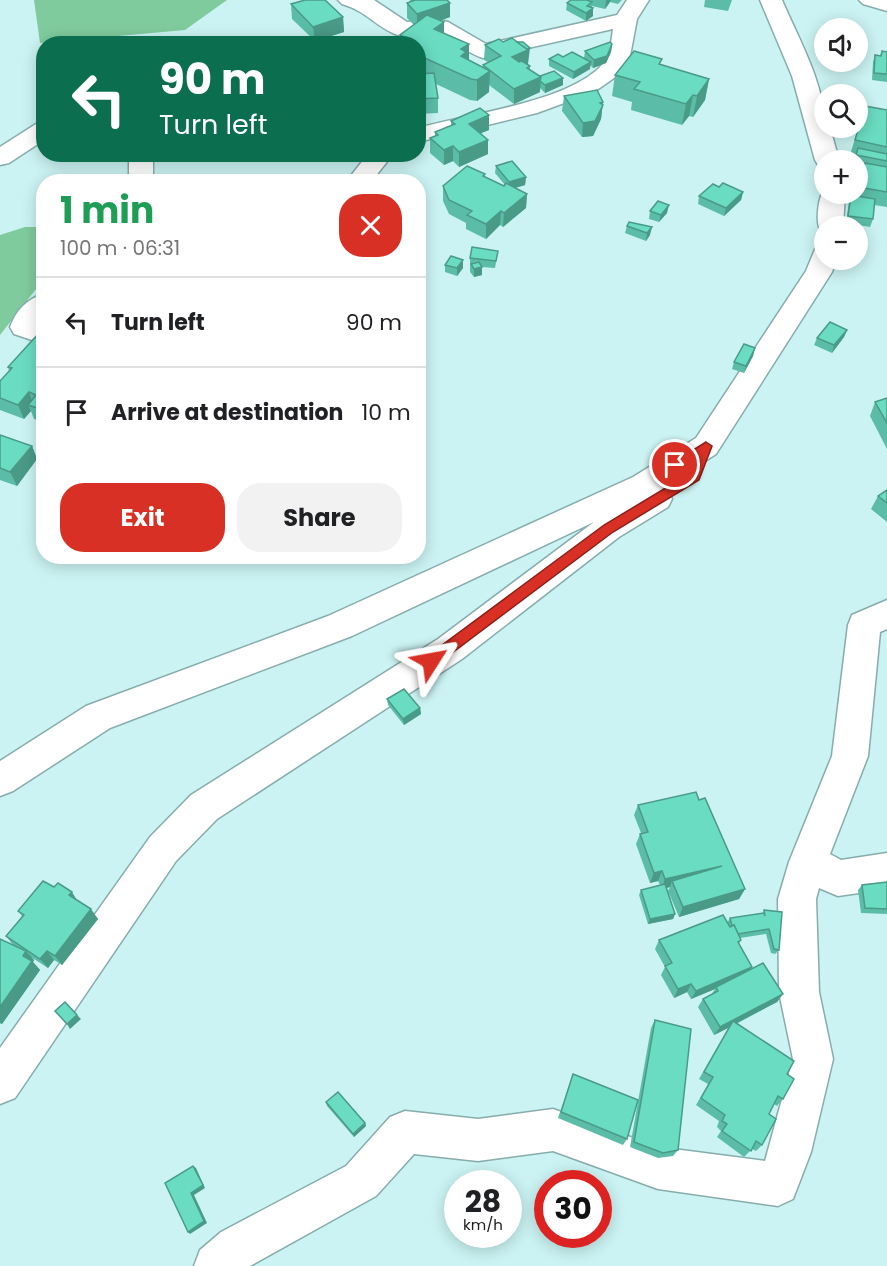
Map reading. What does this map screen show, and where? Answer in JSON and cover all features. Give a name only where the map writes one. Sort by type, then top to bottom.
[{"type":"street","points":[[350,0],[364,3],[402,29],[440,27],[483,51],[626,20]]},
{"type":"street","points":[[426,133],[523,109],[577,91],[602,79],[620,56],[626,20],[638,0]]},
{"type":"street","points":[[771,0],[803,76],[824,150]]},
{"type":"street","points":[[870,0],[887,5]]},
{"type":"street","points":[[0,158],[36,134]]},
{"type":"street","points":[[365,174],[374,162]]},
{"type":"street","points":[[0,1083],[163,849],[204,807],[450,649],[608,528],[694,477],[706,446],[820,270]]},
{"type":"street","points":[[36,310],[28,316],[24,327],[36,331]]},
{"type":"street","points":[[0,780],[98,717],[340,626],[644,485],[706,446]]},
{"type":"street","points":[[216,1266],[237,1248],[361,1181],[405,1132],[478,1140],[553,1130],[658,1168],[778,1184],[789,1152],[813,1059],[799,992],[797,899],[808,862],[850,756],[864,625],[887,613]]},
{"type":"street","points":[[808,862],[838,878],[887,871]]},
{"type":"green space","points":[[34,0],[227,0],[185,30],[118,36],[39,36]]},
{"type":"green space","points":[[25,227],[36,227],[36,289],[0,335],[0,235]]},
{"type":"building","points":[[305,0],[325,0],[343,17],[313,27],[291,4]]},
{"type":"building","points":[[415,0],[447,0],[450,3],[417,14],[407,3]]},
{"type":"building","points":[[571,0],[587,0],[592,2],[587,6],[593,8],[586,13],[567,3]]},
{"type":"building","points":[[427,15],[444,22],[434,29],[469,44],[461,49],[466,52],[461,56],[490,71],[477,80],[471,79],[426,59],[426,36],[400,35]]},
{"type":"building","points":[[512,38],[528,50],[512,57],[530,66],[527,68],[541,77],[514,89],[483,65],[501,56],[485,45],[499,39],[503,42]]},
{"type":"building","points":[[517,42],[523,42],[530,48],[527,49]]},
{"type":"building","points":[[610,42],[612,44],[607,56],[594,60],[585,51]]},
{"type":"building","points":[[634,51],[662,59],[659,64],[709,79],[697,96],[693,95],[686,104],[634,89],[640,82],[615,75]]},
{"type":"building","points":[[882,51],[887,52],[887,74],[874,73],[875,55],[881,56]]},
{"type":"building","points":[[572,52],[591,62],[574,72],[549,59],[558,54],[563,57]]},
{"type":"building","points":[[554,71],[563,78],[545,85],[540,81],[540,76]]},
{"type":"building","points":[[434,73],[438,98],[426,99],[426,74]]},
{"type":"building","points":[[597,90],[603,102],[600,103],[603,105],[595,121],[583,123],[564,96]]},
{"type":"building","points":[[868,107],[887,110],[887,147],[855,140],[856,138],[868,138]]},
{"type":"building","points":[[480,108],[489,115],[469,124],[488,140],[459,152],[453,146],[444,150],[430,138],[438,135],[435,132],[455,124],[451,121]]},
{"type":"building","points":[[868,150],[887,154],[887,161],[868,157]]},
{"type":"building","points":[[512,161],[526,177],[509,182],[496,166]]},
{"type":"building","points":[[868,164],[887,167],[887,192],[868,189]]},
{"type":"building","points":[[467,166],[504,186],[506,183],[527,194],[486,224],[467,215],[472,211],[449,200],[443,186]]},
{"type":"building","points":[[723,183],[743,192],[726,208],[699,196],[713,184],[719,187]]},
{"type":"building","points":[[868,198],[875,199],[873,219],[868,218],[868,216],[848,216],[850,204],[868,204]]},
{"type":"building","points":[[658,201],[669,205],[661,215],[650,211]]},
{"type":"building","points":[[629,222],[652,227],[647,233],[627,226]]},
{"type":"building","points":[[472,247],[498,251],[496,261],[470,258]]},
{"type":"building","points":[[451,256],[463,260],[457,268],[445,265]]},
{"type":"building","points":[[479,262],[482,267],[474,269],[471,264]]},
{"type":"building","points":[[830,322],[847,330],[834,345],[817,338]]},
{"type":"building","points":[[36,336],[36,395],[29,392],[18,405],[0,398],[0,381],[12,368],[8,367]]},
{"type":"building","points":[[744,344],[755,348],[746,366],[734,362]]},
{"type":"building","points":[[36,395],[36,408],[28,405]]},
{"type":"building","points":[[887,398],[887,423],[875,402]]},
{"type":"building","points":[[0,435],[32,446],[10,472],[0,468]]},
{"type":"building","points":[[887,490],[887,503],[878,496]]},
{"type":"building","points":[[404,689],[420,708],[403,719],[387,699]]},
{"type":"building","points":[[696,792],[699,800],[705,798],[745,889],[683,907],[672,881],[722,866],[665,879],[662,871],[654,873],[640,834],[648,832],[638,805]]},
{"type":"building","points":[[43,881],[54,887],[58,883],[72,892],[69,895],[91,909],[55,956],[47,951],[40,959],[6,936],[24,915],[18,911]]},
{"type":"building","points":[[887,882],[887,909],[865,908],[862,885]]},
{"type":"building","points":[[665,884],[675,914],[650,919],[641,890]]},
{"type":"building","points":[[764,910],[782,912],[779,950],[774,949],[769,929],[738,934],[734,925],[732,926],[730,918],[764,913],[765,916]]},
{"type":"building","points":[[723,915],[730,927],[734,925],[741,940],[738,942],[752,967],[696,991],[691,984],[678,989],[665,966],[672,963],[659,940]]},
{"type":"building","points":[[0,939],[26,951],[23,956],[32,961],[0,1007]]},
{"type":"building","points":[[763,963],[783,994],[720,1027],[703,999],[718,991],[716,987]]},
{"type":"building","points":[[65,1002],[77,1015],[67,1024],[55,1011]]},
{"type":"building","points":[[655,1020],[691,1029],[678,1150],[663,1153],[634,1142]]},
{"type":"building","points":[[733,1021],[794,1061],[787,1074],[794,1079],[783,1099],[778,1096],[769,1114],[776,1119],[762,1145],[756,1141],[751,1151],[722,1131],[727,1124],[722,1121],[725,1115],[701,1098],[713,1077],[704,1072]]},
{"type":"building","points":[[573,1074],[638,1100],[627,1139],[561,1112]]},
{"type":"building","points":[[338,1092],[365,1123],[353,1134],[326,1102]]},
{"type":"building","points":[[193,1166],[203,1185],[191,1193],[204,1221],[188,1232],[165,1183]]},
{"type":"route","points":[[431,661],[450,649],[608,528],[694,477],[706,446],[675,465]]}]
